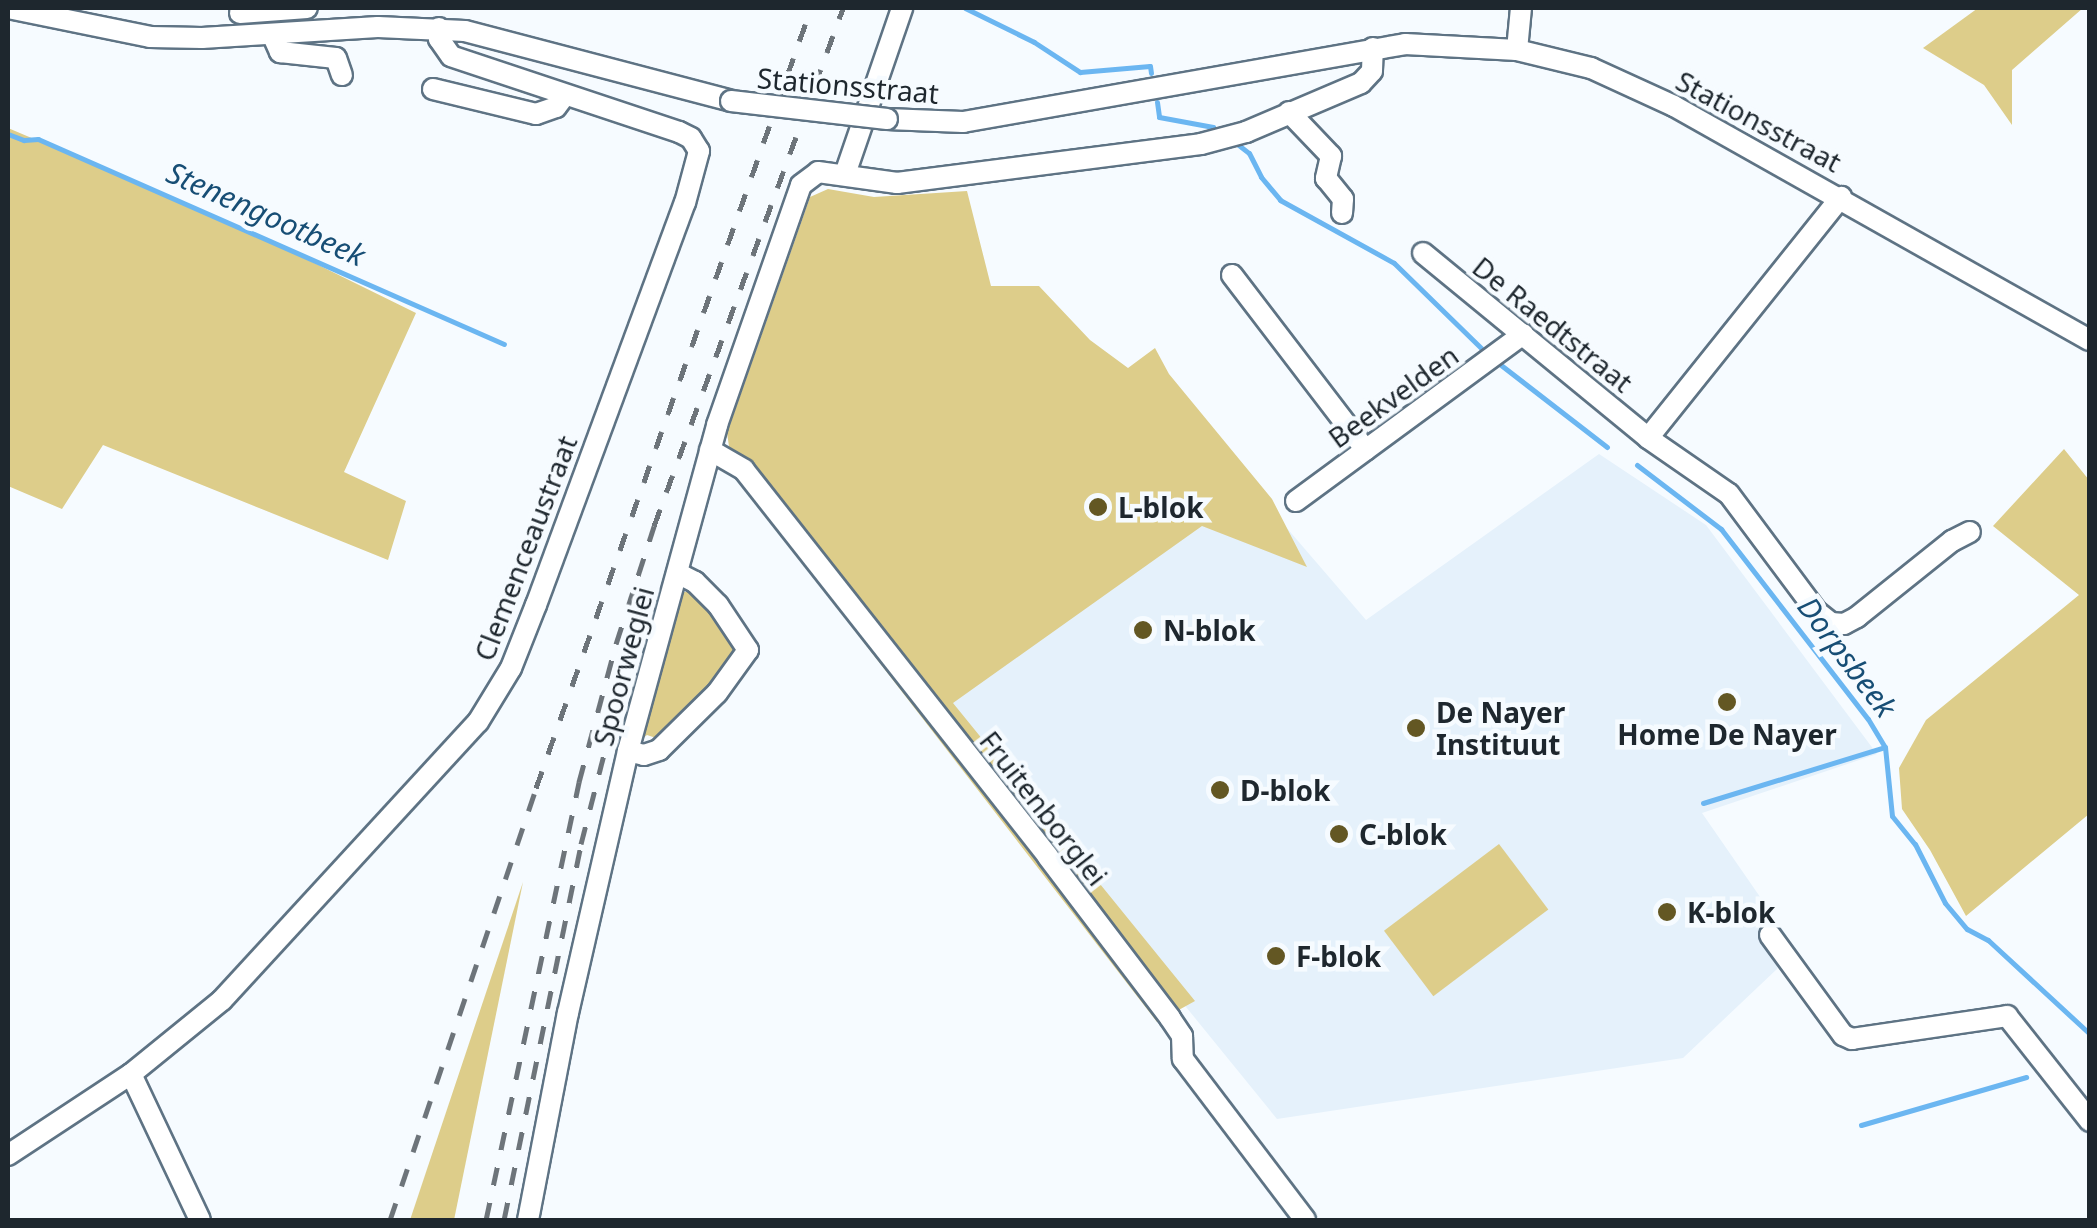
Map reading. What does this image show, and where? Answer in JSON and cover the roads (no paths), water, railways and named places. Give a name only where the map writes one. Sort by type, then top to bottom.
[{"type":"street","name":"Stationsstraat","points":[[8,8],[126,35],[202,38],[378,26],[439,28],[514,41],[731,101],[886,119],[963,122],[1374,48],[1428,43],[1517,50],[1621,80],[1841,197],[2090,340]]},
{"type":"street","points":[[202,38],[243,10],[307,8]]},
{"type":"street","points":[[902,8],[845,174],[897,183],[1201,144],[1246,132],[1370,76],[1374,48]]},
{"type":"street","points":[[1517,50],[1520,8]]},
{"type":"street","name":"Clemenceaustraat","points":[[8,1155],[130,1074],[235,986],[478,722],[511,668],[700,158],[698,147],[679,132],[451,56],[439,39],[439,28]]},
{"type":"street","points":[[272,34],[280,52],[336,58],[342,74]]},
{"type":"street","points":[[433,89],[536,114],[556,106],[565,95]]},
{"type":"street","points":[[1290,112],[1332,156],[1326,178],[1343,198],[1342,213]]},
{"type":"street","name":"Spoorweglei","points":[[528,1220],[568,1012],[628,751],[710,450],[800,185],[818,172],[845,174]]},
{"type":"street","points":[[1648,438],[1841,197]]},
{"type":"street","name":"De Raedtstraat","points":[[1423,253],[1648,438],[1729,494],[1817,612],[1831,623],[1844,624],[1857,618],[1952,541],[1970,532]]},
{"type":"street","points":[[1232,276],[1366,450]]},
{"type":"street","name":"Beekvelden","points":[[1296,502],[1522,334]]},
{"type":"street","name":"Fruitenborglei","points":[[710,450],[744,470],[1059,872],[1182,1036],[1183,1059],[1305,1220]]},
{"type":"street","points":[[628,751],[644,755],[658,750],[717,693],[748,650],[746,640],[718,605],[695,582],[677,573]]},
{"type":"street","points":[[1770,934],[1843,1035],[1852,1039],[2007,1016],[2090,1121]]},
{"type":"street","points":[[130,1074],[200,1220]]},
{"type":"waterway","name":"Dorpsbeek","points":[[965,8],[1034,42],[1080,72],[1150,66],[1151,73]]},
{"type":"waterway","name":"Dorpsbeek","points":[[1157,102],[1159,117],[1213,127]]},
{"type":"waterway","name":"Stenengootbeek","points":[[8,134],[24,140],[38,139],[504,344]]},
{"type":"waterway","name":"Dorpsbeek","points":[[1236,143],[1249,153],[1261,177],[1280,200],[1394,263],[1481,348]]},
{"type":"waterway","name":"Dorpsbeek","points":[[1497,362],[1607,447]]},
{"type":"waterway","name":"Dorpsbeek","points":[[1637,465],[1721,529],[1868,719],[1885,747],[1892,816],[1915,844],[1945,903],[1967,929],[1988,940],[2090,1034]]},
{"type":"waterway","points":[[1703,803],[1885,747]]},
{"type":"waterway","points":[[1861,1125],[2026,1077]]},
{"type":"railway","points":[[390,1220],[536,788],[811,8]]},
{"type":"railway","points":[[486,1220],[579,782],[616,644],[654,526],[843,8]]},
{"type":"railway","points":[[504,1220],[581,844],[642,607]]},
{"type":"place","name":"L-blok","points":[[1098,507]]},
{"type":"place","name":"N-blok","points":[[1143,630]]},
{"type":"place","name":"Home De Nayer","points":[[1727,702]]},
{"type":"place","name":"De Nayer Instituut","points":[[1416,728]]},
{"type":"place","name":"D-blok","points":[[1220,790]]},
{"type":"place","name":"C-blok","points":[[1339,834]]},
{"type":"place","name":"K-blok","points":[[1667,912]]},
{"type":"place","name":"F-blok","points":[[1276,956]]}]
